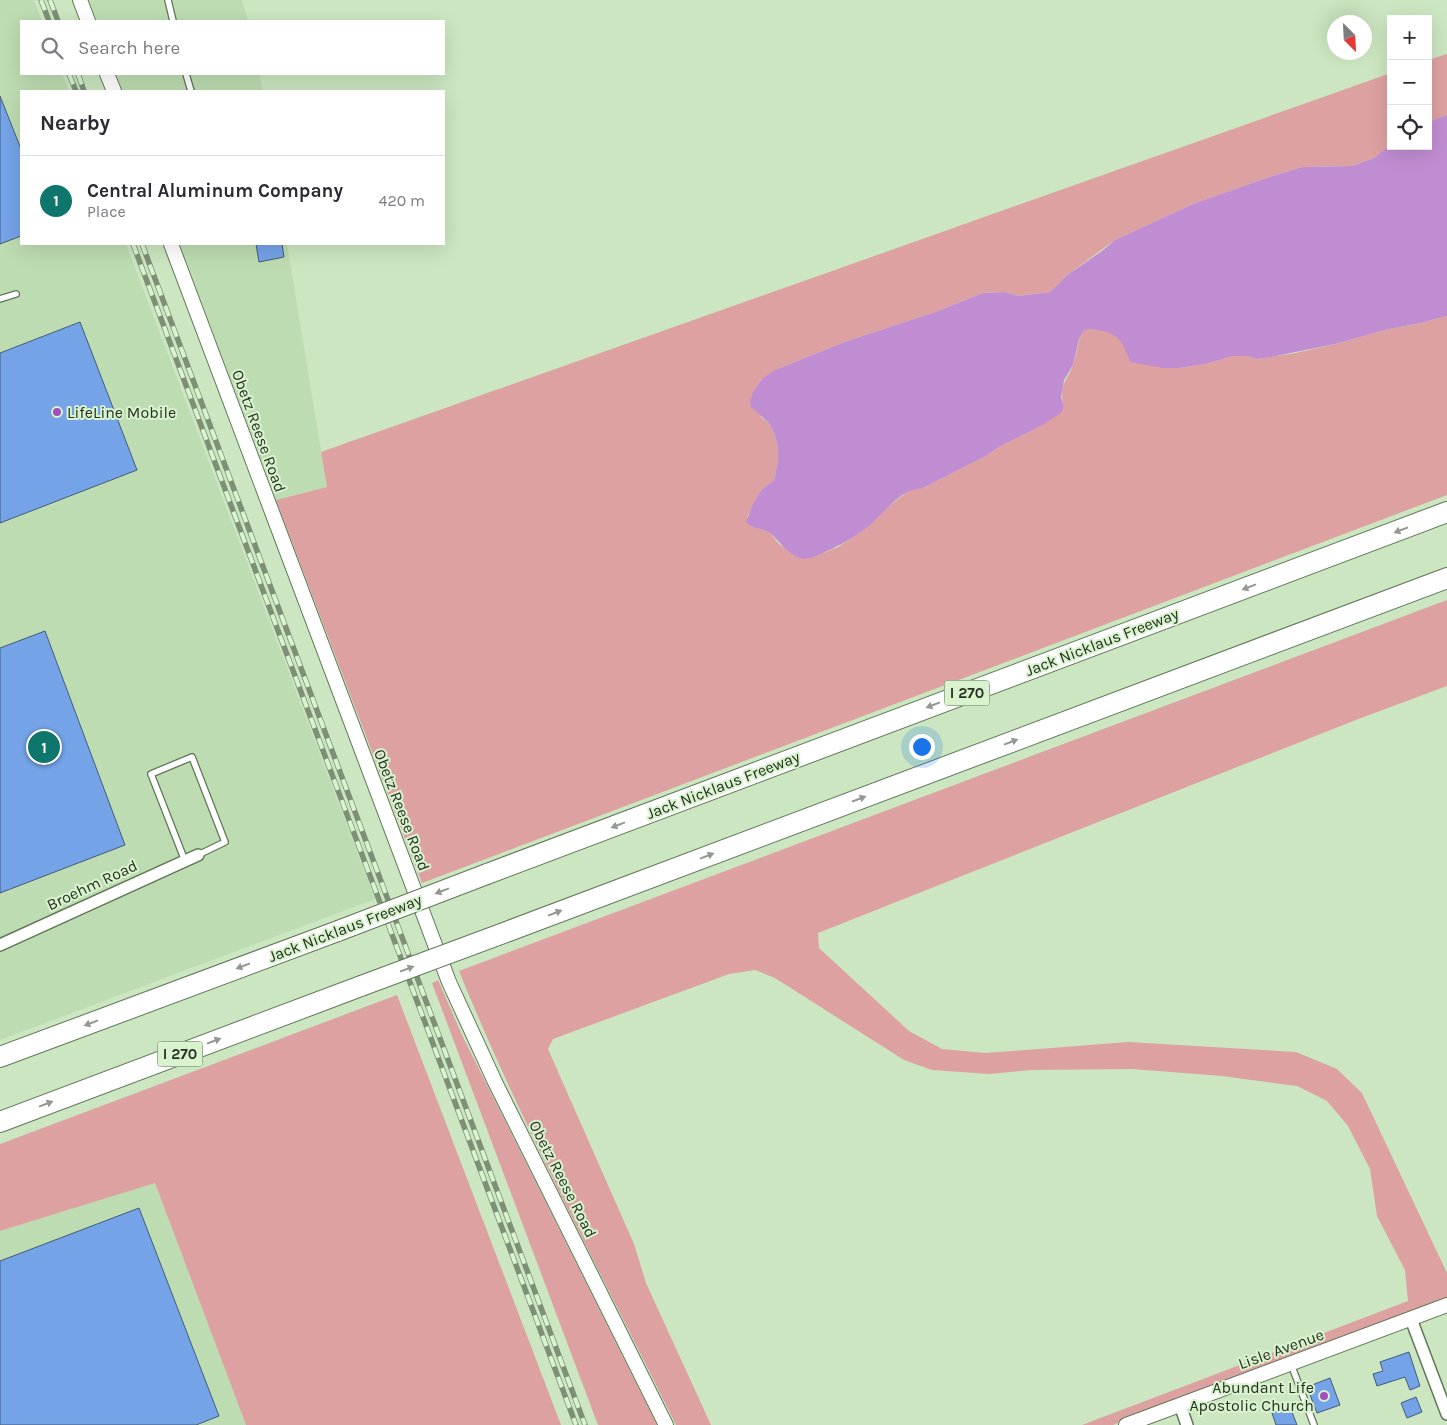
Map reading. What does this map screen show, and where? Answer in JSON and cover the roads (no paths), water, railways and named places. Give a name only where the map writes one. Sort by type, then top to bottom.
[{"type":"highway","name":"Jack Nicklaus Freeway","points":[[0,1057],[1447,512]]},
{"type":"highway","name":"I 270","points":[[0,1122],[1447,578]]},
{"type":"street","points":[[80,0],[88,20]]},
{"type":"street","points":[[108,75],[114,90]]},
{"type":"street","name":"Obetz Reese Road","points":[[171,245],[449,982],[495,1082],[666,1425]]},
{"type":"street","name":"Broehm Road","points":[[0,946],[198,855]]},
{"type":"street","name":"Lisle Avenue","points":[[1126,1425],[1447,1305]]},
{"type":"street","points":[[1411,1319],[1447,1414]]},
{"type":"street","points":[[1180,1405],[1187,1425]]},
{"type":"lane","points":[[168,0],[173,20]]},
{"type":"lane","points":[[186,75],[191,90]]},
{"type":"lane","points":[[0,300],[16,294]]},
{"type":"lane","points":[[185,861],[150,774],[192,757],[225,842],[198,855]]},
{"type":"lane","points":[[1290,1364],[1314,1425]]},
{"type":"railway","points":[[41,0],[49,20]]},
{"type":"railway","points":[[50,0],[58,20]]},
{"type":"railway","points":[[69,75],[76,90]]},
{"type":"railway","points":[[78,75],[84,90]]},
{"type":"railway","points":[[133,245],[576,1425]]},
{"type":"railway","points":[[142,245],[585,1425]]},
{"type":"place","name":"LifeLine Mobile","points":[[57,412]]},
{"type":"place","name":"Central Aluminum Company","points":[[44,747]]},
{"type":"place","name":"Abundant Life Apostolic Church","points":[[1324,1396]]}]
